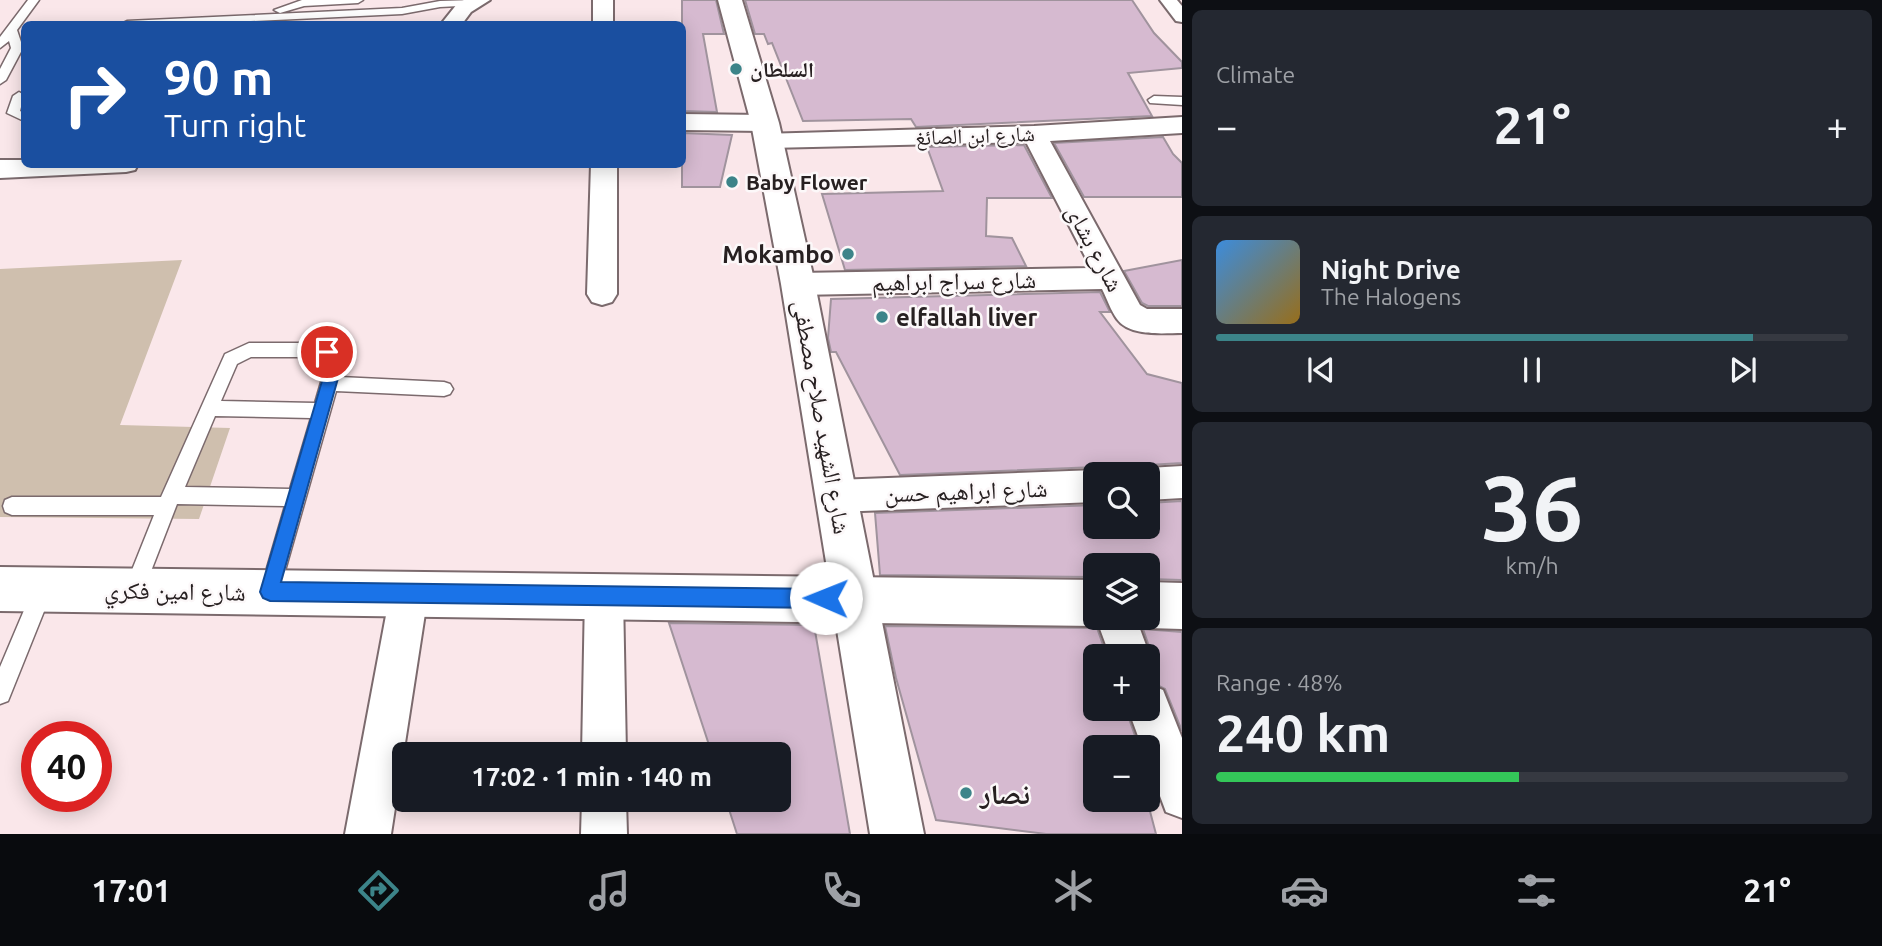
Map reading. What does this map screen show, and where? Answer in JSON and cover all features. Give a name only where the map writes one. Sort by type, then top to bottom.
[{"type":"main road","name":"شارع الشهيد صلاح مصطفى","points":[[729,1],[767,132],[798,284],[897,834]]},
{"type":"main road","name":"شارع امين فكري","points":[[0,589],[1083,603]]},
{"type":"main road","points":[[1160,605],[1182,606]]},
{"type":"street","points":[[603,0],[603,21]]},
{"type":"street","points":[[1168,0],[1182,17]]},
{"type":"street","points":[[453,21],[464,8],[477,2]]},
{"type":"street","name":"شارع ابن الصائغ","points":[[686,122],[767,132],[1034,134],[1182,125]]},
{"type":"street","name":"شارع بشاى","points":[[1034,134],[1129,313],[1136,319],[1182,321]]},
{"type":"street","points":[[0,169],[25,168]]},
{"type":"street","points":[[602,294],[604,168]]},
{"type":"street","name":"شارع سراج ابراهيم","points":[[798,284],[1111,278]]},
{"type":"street","points":[[1160,483],[1182,482]]},
{"type":"street","name":"شارع ابراهيم حسن","points":[[836,496],[1083,486]]},
{"type":"street","points":[[368,834],[409,594]]},
{"type":"street","points":[[604,596],[604,742]]},
{"type":"street","points":[[1154,721],[1182,796]]},
{"type":"street","points":[[604,812],[604,834]]},
{"type":"lane","points":[[0,45],[34,0]]},
{"type":"lane","points":[[267,16],[303,4],[358,0]]},
{"type":"lane","points":[[426,0],[440,4]]},
{"type":"lane","points":[[180,21],[402,10],[477,2]]},
{"type":"lane","points":[[0,80],[17,48],[12,31]]},
{"type":"lane","points":[[8,65],[21,64]]},
{"type":"lane","points":[[0,97],[21,96]]},
{"type":"lane","points":[[21,98],[13,113],[21,116]]},
{"type":"lane","points":[[1154,100],[1182,101]]},
{"type":"lane","points":[[134,590],[169,500],[231,359],[249,350],[327,352],[335,364],[270,592]]},
{"type":"lane","points":[[328,384],[444,389]]},
{"type":"lane","points":[[208,408],[322,411]]},
{"type":"lane","points":[[12,506],[296,498]]},
{"type":"lane","points":[[0,693],[44,589]]},
{"type":"shaded area","points":[[182,260],[120,425],[230,428],[199,519],[0,517],[0,269]]},
{"type":"building","points":[[682,0],[716,0],[724,34],[703,34],[717,112],[686,111],[686,21],[682,21]]},
{"type":"building","points":[[745,0],[1132,0],[1154,33],[1182,62],[1182,68],[1128,73],[1152,116],[916,127],[911,119],[803,121],[772,43],[768,44],[764,34],[755,34]]},
{"type":"building","points":[[686,133],[732,135],[720,187],[682,187],[682,168],[686,168]]},
{"type":"building","points":[[1163,137],[1182,163],[1182,197],[1084,197],[1054,143]]},
{"type":"building","points":[[1024,145],[1052,198],[987,198],[986,236],[1012,238],[1026,266],[845,270],[822,194],[943,191],[927,147]]},
{"type":"building","points":[[1182,260],[1182,306],[1148,306],[1142,303],[1124,271]]},
{"type":"building","points":[[1100,292],[1110,312],[1100,312],[1147,374],[1182,383],[1182,463],[1083,462],[1083,468],[900,475],[836,352],[831,352],[828,338],[831,299]]},
{"type":"building","points":[[1182,501],[1182,580],[1160,579],[1160,553],[1083,553],[1083,577],[880,575],[875,513],[1083,505],[1083,539],[1160,539],[1160,502]]},
{"type":"building","points":[[669,623],[814,625],[850,834],[737,834],[730,812],[791,812],[791,742],[708,742]]},
{"type":"building","points":[[885,626],[1098,630],[1103,644],[1083,644],[1083,721],[1130,721],[1135,735],[1083,735],[1083,812],[1150,812],[1156,834],[1046,834],[936,820],[896,678]]},
{"type":"building","points":[[1143,630],[1182,632],[1182,731],[1165,689],[1160,686],[1160,644],[1148,644]]},
{"type":"place","name":"السلطان","points":[[736,69]]},
{"type":"place","name":"Baby Flower","points":[[732,182]]},
{"type":"place","name":"Mokambo","points":[[848,254]]},
{"type":"place","name":"elfallah liver","points":[[882,317]]},
{"type":"place","name":"نصار","points":[[966,793]]},
{"type":"route","points":[[327,352],[335,364],[270,592],[826,598]]}]
